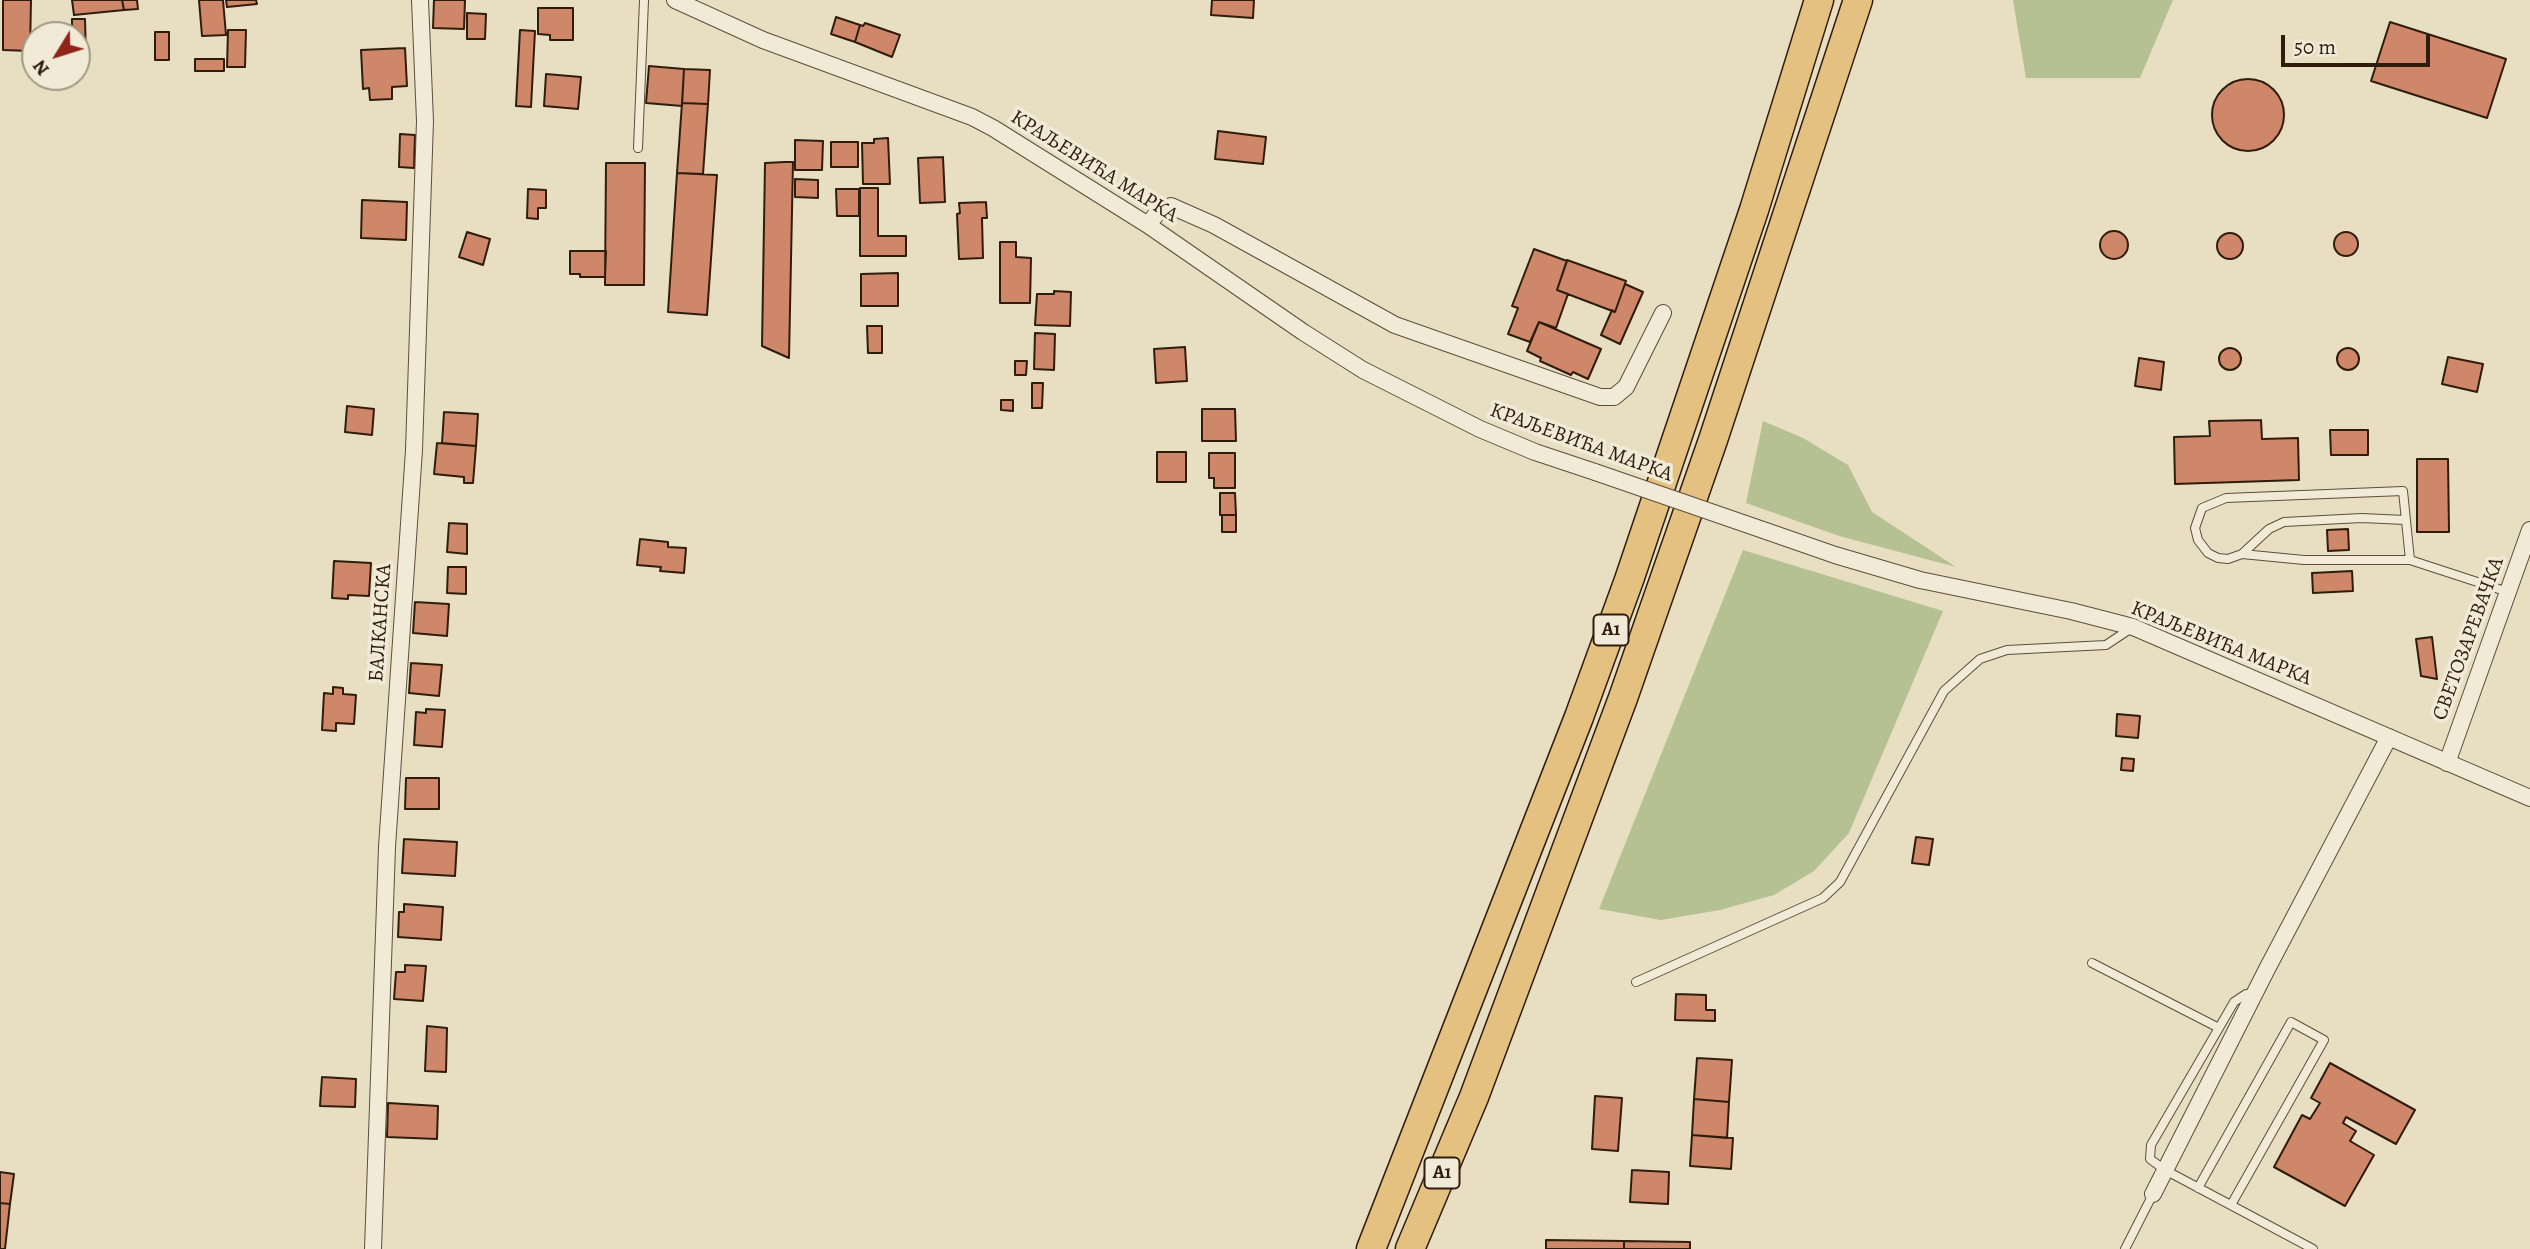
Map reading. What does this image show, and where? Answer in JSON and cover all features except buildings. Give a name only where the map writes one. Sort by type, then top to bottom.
[{"type":"highway","name":"A1","points":[[1371,1249],[1579,717],[1629,580],[1754,210],[1819,0]]},
{"type":"highway","name":"A1","points":[[1410,1249],[1474,1097],[1623,698],[1713,440],[1858,0]]},
{"type":"street","name":"БАЛКАНСКА","points":[[373,1249],[387,847],[415,437],[425,121],[420,0]]},
{"type":"street","name":"КРАЉЕВИЋА МАРКА","points":[[675,0],[763,40],[972,117],[1022,144],[1148,225],[1303,332],[1390,384],[1535,452],[1835,555],[1920,580],[2071,611],[2133,628],[2530,798]]},
{"type":"street","points":[[1148,225],[1158,212],[1171,206],[1214,225],[1395,326],[1600,397],[1614,397],[1626,387],[1663,313]]},
{"type":"street","name":"СВЕТОЗАРЕВАЧКА","points":[[2447,763],[2530,530]]},
{"type":"street","points":[[2153,1194],[2389,737]]},
{"type":"lane","points":[[638,148],[644,0]]},
{"type":"lane","points":[[2405,520],[2362,518],[2284,522],[2269,529],[2242,554],[2228,559],[2208,553],[2198,540],[2195,528],[2202,508],[2226,498],[2403,491],[2410,560]]},
{"type":"lane","points":[[2242,554],[2304,560],[2410,560],[2508,592]]},
{"type":"lane","points":[[1636,982],[1823,898],[1840,882],[1944,691],[1980,659],[2007,650],[2106,645],[2133,628]]},
{"type":"lane","points":[[2092,963],[2219,1028]]},
{"type":"lane","points":[[2253,996],[2246,994],[2234,1002],[2151,1145],[2150,1159],[2165,1170],[2314,1249]]},
{"type":"lane","points":[[2199,1188],[2291,1022],[2324,1040],[2231,1205]]},
{"type":"lane","points":[[2125,1249],[2153,1194]]},
{"type":"green space","points":[[2013,0],[2173,0],[2140,78],[2026,78]]},
{"type":"green space","points":[[1763,421],[1803,438],[1848,465],[1872,512],[1956,567],[1839,536],[1746,503]]},
{"type":"green space","points":[[1743,550],[1943,611],[1849,833],[1814,871],[1774,895],[1720,910],[1661,920],[1599,909]]}]
